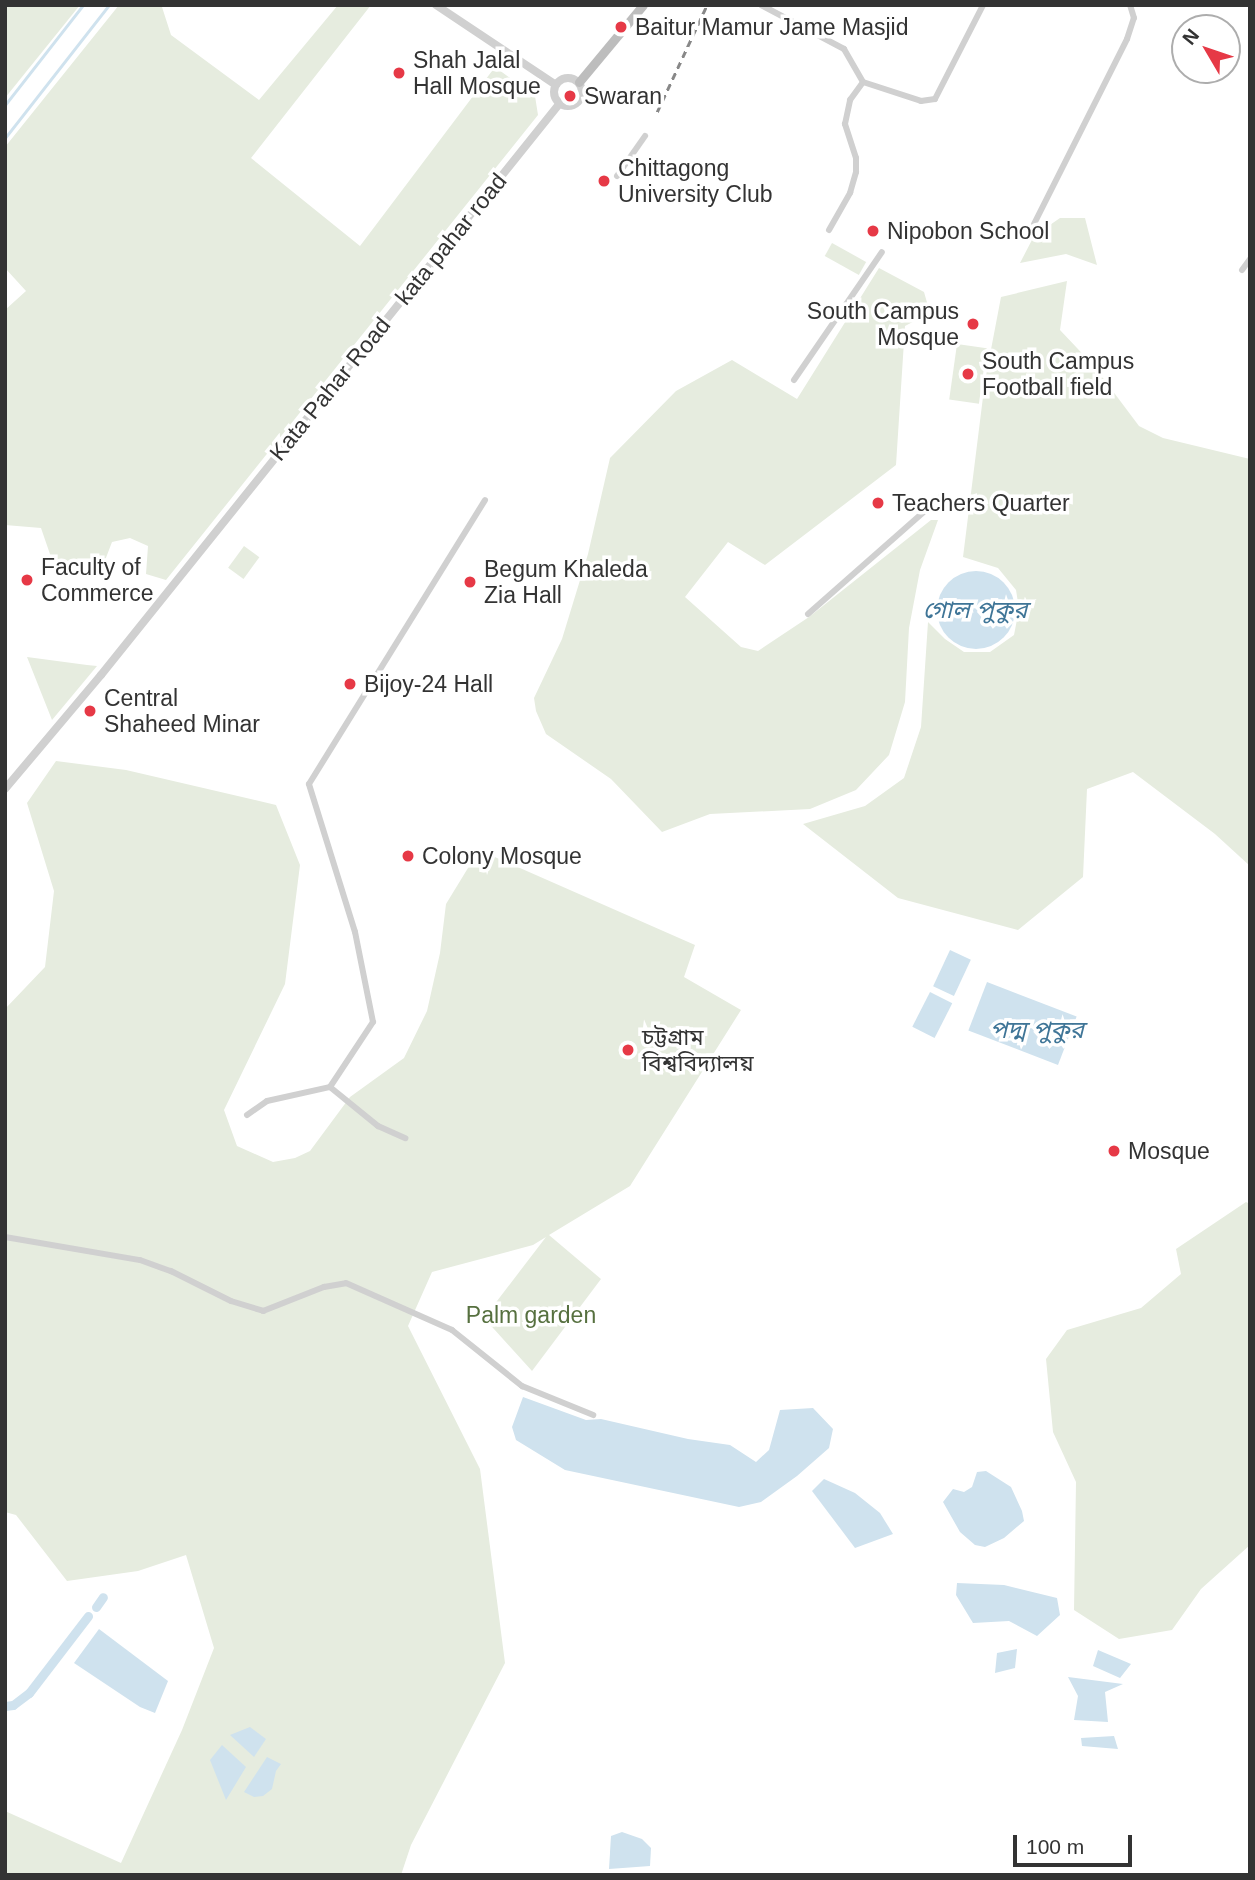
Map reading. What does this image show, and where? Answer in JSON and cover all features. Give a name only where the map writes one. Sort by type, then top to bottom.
[{"type":"main road","points":[[579,82],[643,5]]},
{"type":"street","points":[[436,5],[556,85]]},
{"type":"street","points":[[761,5],[844,49],[863,82],[921,101],[935,99],[983,5]]},
{"type":"street","points":[[1034,224],[1128,39],[1135,18],[1130,5]]},
{"type":"street","points":[[566,78],[579,82],[583,92],[580,100],[572,105],[560,103],[554,93],[556,85],[566,78]]},
{"type":"street","points":[[830,230],[850,192],[856,172],[856,158],[845,124],[850,100],[863,82]]},
{"type":"street","name":"Kata Pahar Road","points":[[133,635],[560,103]]},
{"type":"street","name":"kata pahar road","points":[[5,789],[116,657],[549,116]]},
{"type":"street","points":[[617,176],[645,136]]},
{"type":"street","points":[[794,380],[882,252]]},
{"type":"street","points":[[1242,270],[1250,259]]},
{"type":"street","points":[[808,614],[944,494]]},
{"type":"street","points":[[247,1115],[267,1101],[330,1087],[373,1022],[355,932],[309,784],[485,500]]},
{"type":"street","points":[[330,1087],[378,1126],[405,1138]]},
{"type":"street","points":[[5,1237],[140,1260],[171,1271],[231,1301],[263,1311],[324,1287],[346,1283],[452,1330],[522,1386],[593,1415]]},
{"type":"green space","points":[[5,5],[80,5],[5,98]]},
{"type":"green space","points":[[119,5],[162,7],[171,35],[259,100],[338,5],[371,5],[251,158],[360,246],[495,67],[535,96],[538,115],[166,580],[146,574],[148,546],[130,538],[112,542],[104,563],[52,560],[41,528],[5,525],[5,310],[26,291],[5,268],[5,147]]},
{"type":"green space","points":[[1060,218],[1085,218],[1097,265],[1066,254],[1020,263],[1034,236]]},
{"type":"green space","points":[[832,243],[866,262],[859,275],[825,256]]},
{"type":"green space","points":[[879,268],[924,292],[930,313],[905,326],[896,465],[765,565],[728,542],[685,597],[741,647],[758,651],[809,617],[931,520],[938,520],[920,570],[909,628],[905,702],[889,755],[856,790],[810,809],[710,814],[662,832],[611,779],[546,734],[536,711],[534,698],[562,639],[588,554],[610,458],[676,391],[732,360],[797,399]]},
{"type":"green space","points":[[1067,281],[1060,330],[1094,366],[1139,426],[1163,438],[1250,459],[1250,866],[1215,834],[1133,772],[1087,789],[1083,877],[1018,930],[898,898],[803,824],[865,806],[904,778],[921,727],[928,622],[945,639],[964,652],[990,652],[1014,635],[1019,609],[1016,590],[998,568],[963,557],[985,381],[1001,297]]},
{"type":"green space","name":"South Campus Football field","points":[[957,344],[987,348],[979,404],[949,399]]},
{"type":"green space","points":[[244,546],[259,557],[244,579],[228,568]]},
{"type":"green space","points":[[27,657],[87,665],[97,666],[52,720]]},
{"type":"green space","name":"Palm garden","points":[[56,761],[126,770],[276,805],[300,865],[285,984],[224,1110],[237,1146],[273,1162],[295,1158],[310,1151],[350,1097],[404,1058],[427,1011],[440,953],[446,904],[479,850],[695,945],[684,977],[741,1010],[630,1186],[549,1235],[601,1279],[532,1371],[484,1318],[546,1237],[533,1245],[432,1272],[408,1326],[480,1469],[505,1663],[411,1845],[401,1875],[5,1875],[5,1811],[121,1863],[182,1730],[214,1648],[186,1555],[138,1571],[67,1581],[16,1515],[5,1512],[5,1009],[45,967],[54,891],[27,803]]},
{"type":"green space","points":[[1246,1202],[1250,1204],[1250,1545],[1201,1589],[1172,1630],[1119,1639],[1074,1610],[1076,1482],[1053,1432],[1046,1359],[1067,1330],[1141,1308],[1181,1274],[1176,1249]]},
{"type":"water","name":"গোল পুকুর","points":[[976,571],[991,574],[1008,588],[1015,610],[1012,625],[998,642],[976,649],[961,646],[944,632],[937,610],[940,595],[954,578]]},
{"type":"water","points":[[950,950],[971,960],[954,996],[933,986]]},
{"type":"water","name":"পদ্ম পুকুর","points":[[987,982],[1077,1016],[1058,1065],[968,1031]]},
{"type":"water","points":[[930,992],[952,1003],[935,1038],[912,1027]]},
{"type":"water","points":[[523,1397],[586,1420],[601,1419],[688,1439],[730,1445],[756,1462],[769,1450],[780,1410],[813,1408],[833,1429],[829,1448],[797,1476],[761,1502],[739,1507],[565,1470],[516,1440],[512,1427]]},
{"type":"water","points":[[986,1471],[1011,1487],[1024,1521],[1004,1538],[985,1547],[975,1545],[960,1532],[943,1502],[953,1489],[964,1492],[972,1487],[977,1472]]},
{"type":"water","points":[[824,1479],[855,1493],[880,1513],[893,1534],[855,1548],[812,1491]]},
{"type":"water","points":[[957,1583],[1004,1585],[1057,1598],[1060,1615],[1037,1636],[1009,1621],[973,1623],[956,1595]]},
{"type":"water","points":[[99,1629],[168,1681],[155,1713],[140,1707],[74,1663]]},
{"type":"water","points":[[1017,1649],[1015,1668],[995,1673],[997,1653]]},
{"type":"water","points":[[1098,1650],[1131,1664],[1120,1678],[1093,1666]]},
{"type":"water","points":[[1068,1677],[1123,1684],[1105,1692],[1108,1722],[1074,1720],[1078,1696]]},
{"type":"water","points":[[250,1727],[266,1739],[254,1757],[230,1735]]},
{"type":"water","points":[[1114,1736],[1118,1749],[1082,1746],[1081,1738]]},
{"type":"water","points":[[222,1745],[246,1767],[226,1800],[210,1760]]},
{"type":"water","points":[[267,1757],[281,1764],[276,1771],[272,1789],[263,1796],[254,1797],[244,1792]]},
{"type":"water","points":[[622,1832],[642,1839],[651,1848],[650,1866],[609,1869],[611,1836]]},
{"type":"waterway","points":[[5,105],[83,5]]},
{"type":"waterway","points":[[5,138],[109,5]]},
{"type":"waterway","points":[[96,1607],[103,1597]]},
{"type":"waterway","points":[[5,1706],[13,1705],[29,1693],[88,1616]]},
{"type":"railway","points":[[657,112],[707,5]]},
{"type":"place","name":"Baitur Mamur Jame Masjid","points":[[621,27]]},
{"type":"place","name":"Shah Jalal Hall Mosque","points":[[399,73]]},
{"type":"place","name":"Swaran","points":[[570,96]]},
{"type":"place","name":"Chittagong University Club","points":[[604,181]]},
{"type":"place","name":"Nipobon School","points":[[873,231]]},
{"type":"place","name":"South Campus Mosque","points":[[973,324]]},
{"type":"place","name":"South Campus Football field","points":[[968,374]]},
{"type":"place","name":"Teachers Quarter","points":[[878,503]]},
{"type":"place","name":"Faculty of Commerce","points":[[27,580]]},
{"type":"place","name":"Begum Khaleda Zia Hall","points":[[470,582]]},
{"type":"place","name":"Bijoy-24 Hall","points":[[350,684]]},
{"type":"place","name":"Central Shaheed Minar","points":[[90,711]]},
{"type":"place","name":"Colony Mosque","points":[[408,856]]},
{"type":"place","name":"চট্টগ্রাম বিশ্ববিদ্যালয়","points":[[628,1050]]},
{"type":"place","name":"Mosque","points":[[1114,1151]]}]
